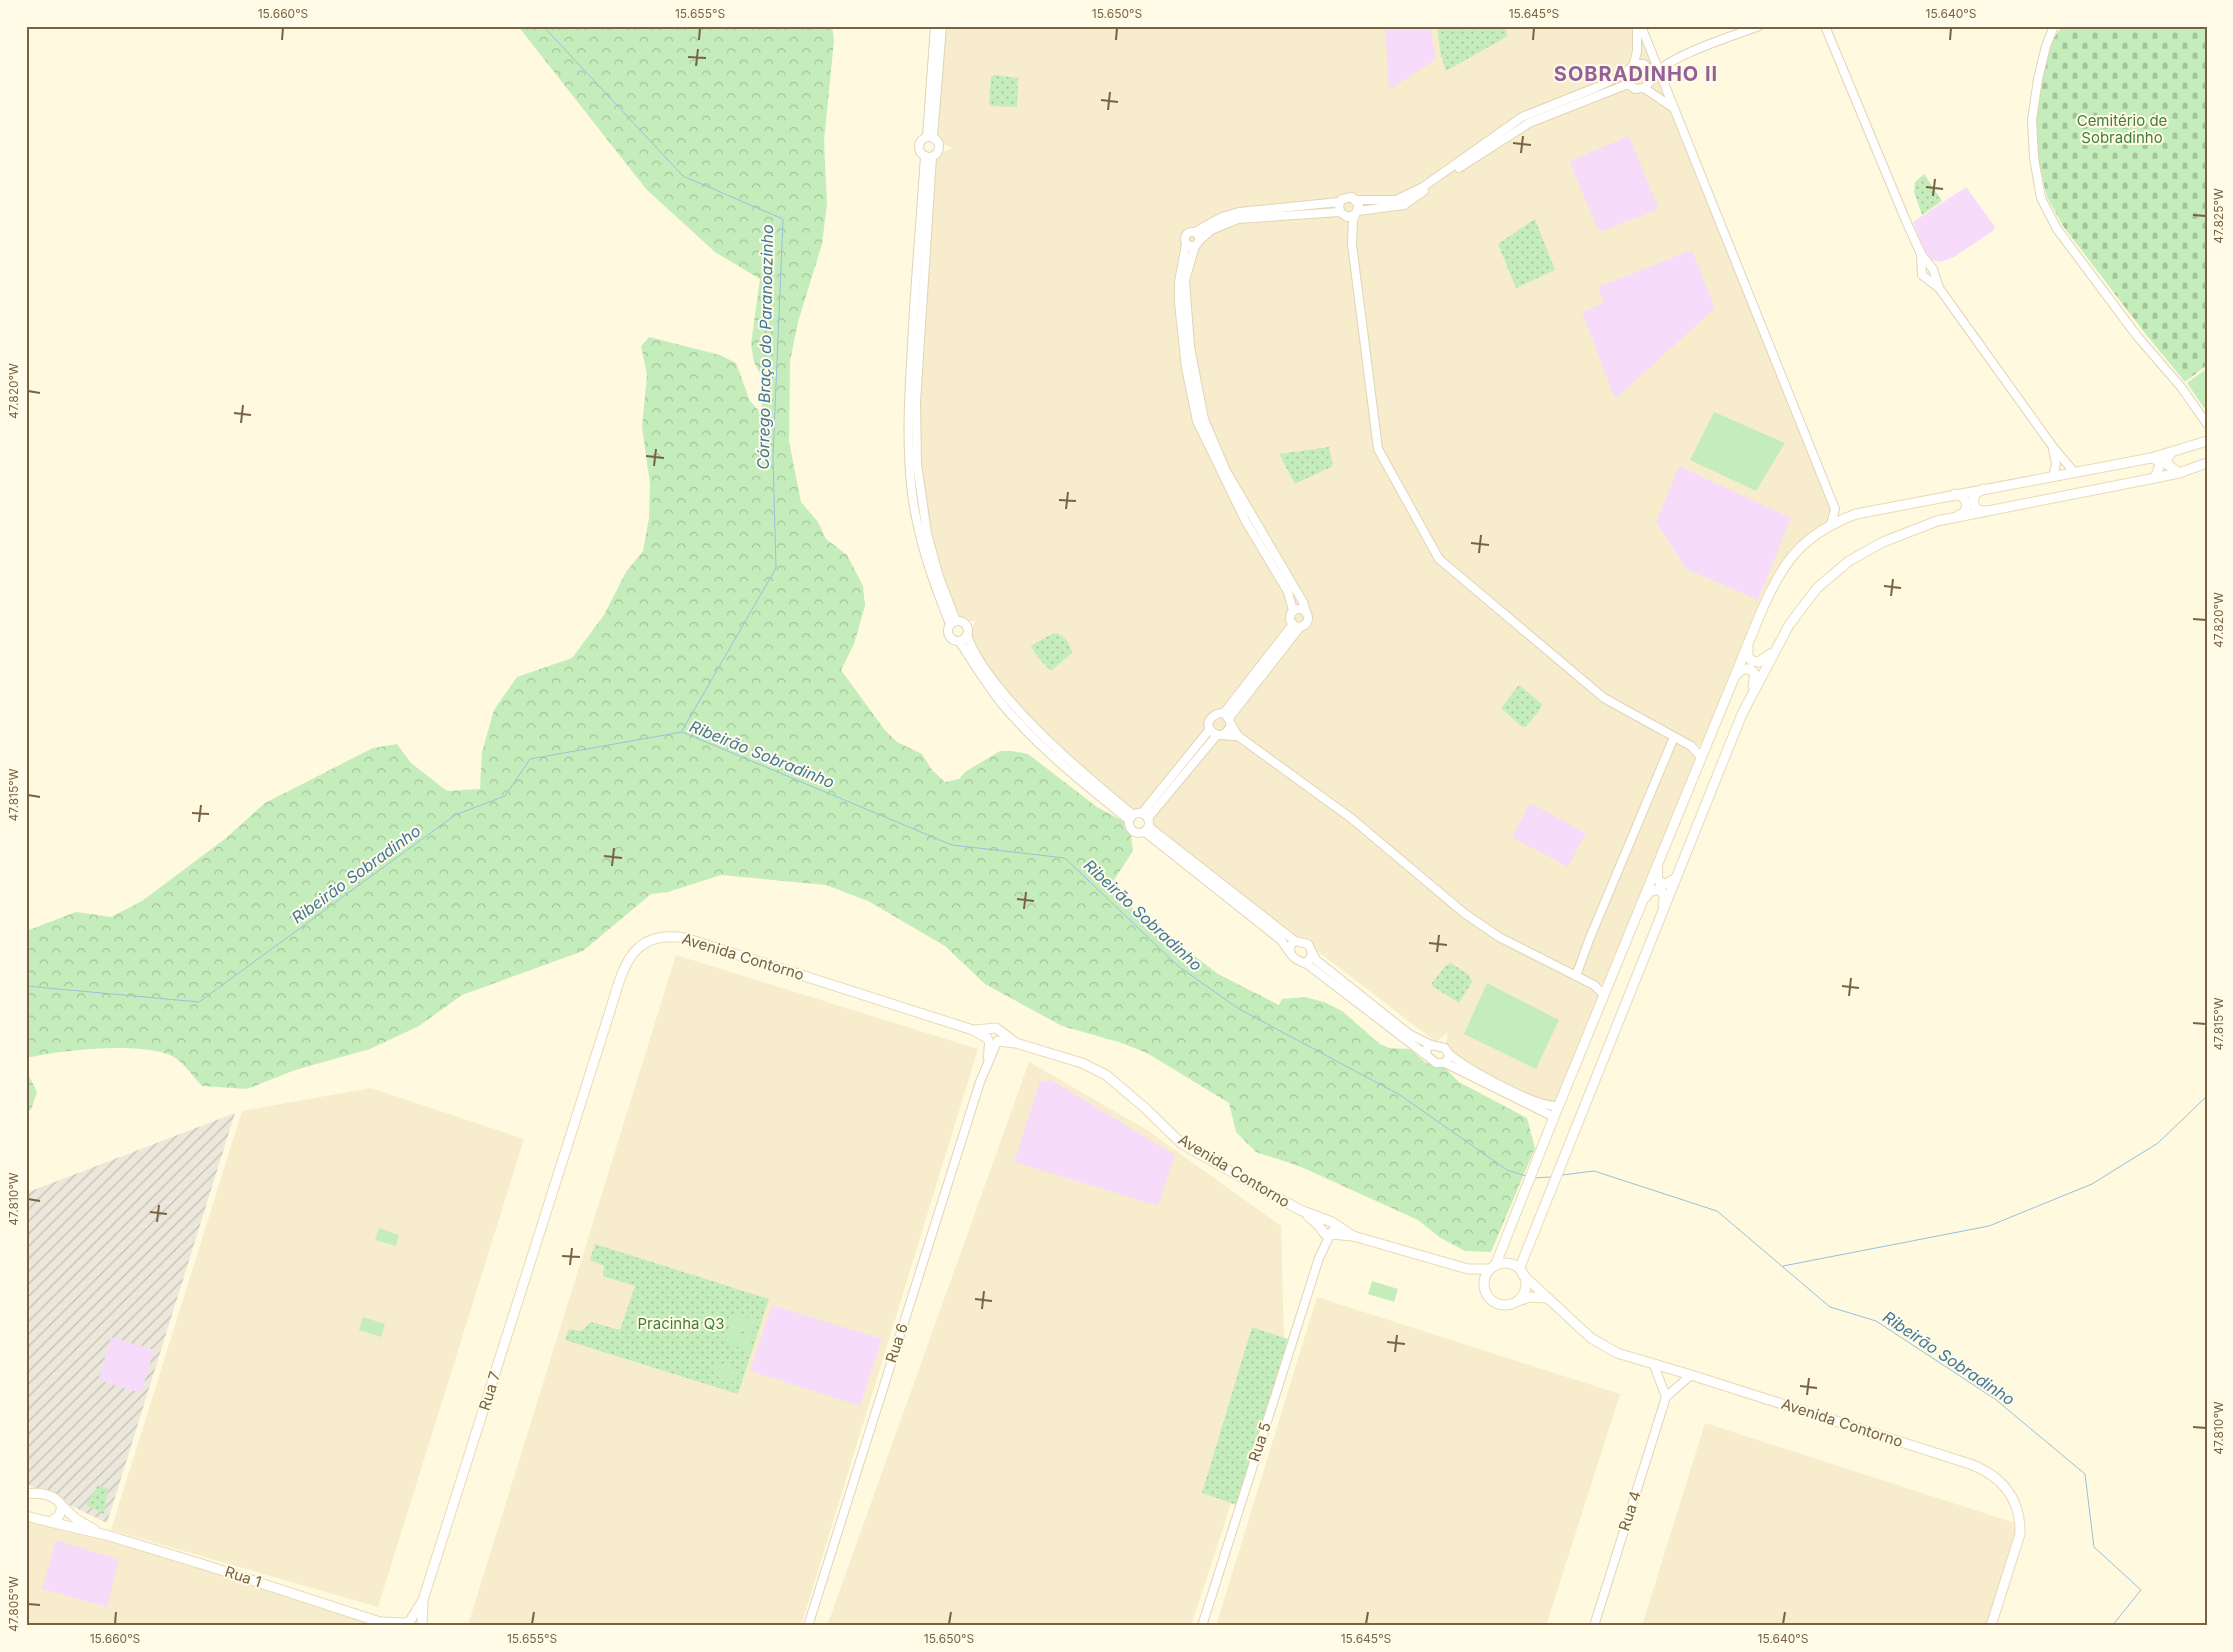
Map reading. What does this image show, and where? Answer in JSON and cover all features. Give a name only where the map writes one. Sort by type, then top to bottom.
[{"type":"main road","points":[[1549,1299],[1530,1297],[1511,1304],[1498,1304],[1491,1301],[1484,1289],[1486,1275],[1492,1267],[1527,1183],[1773,584],[1784,565],[1795,552],[1832,525],[1849,516],[1955,494],[2150,458],[2207,441]]},
{"type":"main road","points":[[2171,453],[2168,465],[2179,473]]},
{"type":"main road","points":[[2150,458],[2157,460],[2160,465],[2155,478]]},
{"type":"main road","points":[[1742,714],[1773,651],[1789,624],[1817,588],[1849,561],[1882,542],[1937,521],[2179,473],[2207,463]]},
{"type":"main road","points":[[1983,489],[1975,494],[1973,504],[1978,510],[1986,511]]},
{"type":"main road","points":[[1955,494],[1963,497],[1968,504],[1965,512],[1957,517]]},
{"type":"main road","points":[[1748,644],[1748,657],[1752,662],[1759,662],[1773,651]]},
{"type":"main road","points":[[1518,1301],[1525,1289],[1520,1267],[1742,714],[1755,674],[1750,669],[1742,668],[1734,677]]},
{"type":"main road","points":[[1669,836],[1657,872],[1657,878],[1661,883],[1666,884],[1672,882],[1677,876]]},
{"type":"main road","points":[[1642,902],[1649,892],[1654,889],[1662,892],[1665,899],[1654,936]]},
{"type":"main road","name":"Avenida Contorno","points":[[555,1181],[624,967],[634,950],[652,940],[670,936],[685,938],[1082,1064],[1106,1075],[1144,1107],[1182,1144],[1300,1210],[1330,1223],[1353,1236]]},
{"type":"main road","name":"Rua 7","points":[[422,1626],[423,1600],[555,1181]]},
{"type":"main road","name":"Avenida Contorno","points":[[1300,1210],[1326,1233],[1353,1236],[1452,1266],[1476,1270],[1492,1267]]},
{"type":"main road","points":[[1326,1233],[1323,1224],[1330,1223]]},
{"type":"main road","points":[[1492,1267],[1506,1263],[1517,1267],[1522,1273]]},
{"type":"main road","name":"Avenida Contorno","points":[[1452,1266],[1473,1276],[1484,1289]]},
{"type":"main road","name":"Avenida Contorno","points":[[1522,1273],[1602,1346],[1617,1353],[1970,1464],[1994,1475],[2005,1486],[2015,1501],[2020,1522],[2020,1534],[1991,1626]]},
{"type":"main road","points":[[26,1494],[35,1493],[57,1499],[62,1506],[83,1524],[106,1535]]},
{"type":"main road","points":[[50,1522],[59,1516],[62,1506]]},
{"type":"main road","points":[[26,1516],[106,1535]]},
{"type":"main road","name":"Rua 1","points":[[106,1535],[205,1565],[383,1624],[407,1623]]},
{"type":"main road","name":"Rua 7","points":[[407,1623],[423,1600]]},
{"type":"main road","points":[[407,1623],[417,1621],[422,1626]]},
{"type":"street","points":[[930,137],[935,26]]},
{"type":"street","points":[[930,137],[938,142],[938,148],[936,154],[928,156],[921,151],[921,145],[930,137],[942,26]]},
{"type":"street","points":[[1639,26],[1647,40],[1672,107],[1835,508],[1832,525]]},
{"type":"street","points":[[1296,626],[1290,619],[1293,611],[1288,592],[1245,520],[1221,475],[1196,421],[1186,368],[1179,303],[1179,282],[1186,235],[1222,217],[1239,212],[1340,202],[1347,196],[1357,200],[1396,200],[1423,187],[1522,117],[1595,88],[1626,73],[1634,64],[1639,26]]},
{"type":"street","points":[[1626,73],[1628,84],[1636,89],[1644,88],[1649,84],[1658,69],[1677,59],[1758,26]]},
{"type":"street","points":[[2054,26],[2046,46],[2038,79],[2032,120],[2034,158],[2042,198],[2057,229],[2137,336],[2181,387],[2207,424]]},
{"type":"street","points":[[1827,28],[1921,254],[1930,264],[1939,288],[2053,447],[2074,472]]},
{"type":"street","points":[[1637,51],[1647,40]]},
{"type":"street","points":[[1634,64],[1640,63],[1658,69]]},
{"type":"street","points":[[1646,66],[1652,77]]},
{"type":"street","points":[[1186,244],[1190,246],[1197,243],[1210,230],[1238,219],[1341,213],[1347,217],[1357,213],[1404,204],[1529,122],[1628,84]]},
{"type":"street","points":[[1644,88],[1672,107]]},
{"type":"street","points":[[928,156],[916,402],[916,454],[922,508],[927,533],[953,622],[950,635],[959,641],[1002,704],[1039,743],[1067,770],[1131,817],[1145,815],[1220,735],[1228,732],[1228,718],[1296,626],[1307,622],[1303,602],[1226,471],[1204,419],[1190,347],[1185,280],[1199,237],[1194,232]]},
{"type":"street","points":[[1357,200],[1357,213],[1352,224],[1352,244],[1378,449],[1440,559],[1604,698],[1691,746],[1701,757]]},
{"type":"street","points":[[1340,202],[1341,213],[1352,244]]},
{"type":"street","points":[[1921,254],[1921,269],[1925,279],[1939,288]]},
{"type":"street","points":[[1921,269],[1930,264]]},
{"type":"street","points":[[1925,279],[1934,274]]},
{"type":"street","points":[[2053,447],[2056,464],[2053,476]]},
{"type":"street","points":[[1835,508],[1849,516]]},
{"type":"street","points":[[1293,611],[1300,608],[1306,612]]},
{"type":"street","points":[[953,622],[961,622],[965,625],[967,635],[990,677],[1032,726],[1131,817]]},
{"type":"street","points":[[959,641],[967,635]]},
{"type":"street","points":[[1238,736],[1220,735],[1210,729],[1208,722],[1218,712],[1228,718],[1238,736],[1351,818],[1464,913],[1499,937],[1594,985],[1604,995]]},
{"type":"street","points":[[1210,729],[1145,815],[1147,829],[1280,940],[1297,961],[1304,963],[1436,1063],[1445,1063],[1554,1117]]},
{"type":"street","points":[[1576,976],[1589,940],[1674,738]]},
{"type":"street","points":[[1691,746],[1699,746],[1708,741]]},
{"type":"street","points":[[1131,817],[1129,826],[1133,832],[1139,834],[1147,829]]},
{"type":"street","points":[[1147,829],[1295,941],[1308,944],[1316,960],[1410,1034],[1431,1045],[1440,1046],[1460,1063],[1521,1095],[1549,1106],[1558,1106]]},
{"type":"street","points":[[1290,953],[1290,946],[1295,941]]},
{"type":"street","points":[[1304,963],[1310,959],[1312,952]]},
{"type":"street","points":[[1594,985],[1603,984],[1611,980]]},
{"type":"street","name":"Rua 6","points":[[808,1626],[988,1060],[993,1037]]},
{"type":"street","points":[[1426,1055],[1427,1048],[1431,1045]]},
{"type":"street","points":[[1445,1063],[1449,1057],[1448,1053]]},
{"type":"street","name":"Rua 5","points":[[1202,1626],[1326,1233]]},
{"type":"street","points":[[1654,1365],[1666,1397],[1691,1375]]},
{"type":"street","name":"Rua 4","points":[[1594,1626],[1666,1397]]},
{"type":"shaded area","points":[[942,26],[1641,26],[1835,509],[1831,525],[1784,565],[1708,741],[1702,745],[1692,746],[1701,757],[1607,982],[1595,985],[1602,991],[1558,1106],[1549,1106],[1460,1063],[1445,1048],[1448,1032],[1436,1042],[1308,944],[1295,941],[1150,824],[1147,816],[1139,812],[1133,815],[1093,782],[990,677],[968,632],[976,621],[956,621],[932,555],[915,435],[934,156],[953,148],[935,139]]},
{"type":"shaded area","points":[[1385,26],[1430,26],[1436,59],[1389,90]]},
{"type":"shaded area","points":[[1629,136],[1658,207],[1657,210],[1602,231],[1598,230],[1570,163],[1572,160]]},
{"type":"shaded area","points":[[1966,187],[1995,227],[1994,230],[1954,257],[1941,262],[1932,260],[1925,253],[1913,222]]},
{"type":"shaded area","points":[[1692,250],[1715,308],[1615,399],[1582,312],[1604,303],[1598,287]]},
{"type":"shaded area","points":[[1679,466],[1791,518],[1758,600],[1686,569],[1656,522]]},
{"type":"shaded area","points":[[1530,803],[1586,833],[1568,867],[1512,837]]},
{"type":"shaded area","points":[[676,955],[978,1049],[801,1626],[468,1625]]},
{"type":"shaded area","points":[[1029,1062],[1147,1130],[1281,1226],[1284,1342],[1191,1626],[827,1626]]},
{"type":"shaded area","points":[[1051,1080],[1175,1155],[1158,1206],[1014,1162],[1040,1082]]},
{"type":"shaded area","points":[[371,1088],[524,1139],[378,1607],[111,1530],[242,1111]]},
{"type":"shaded area","points":[[235,1113],[107,1523],[26,1484],[26,1193]]},
{"type":"shaded area","points":[[1317,1297],[1620,1394],[1546,1626],[1216,1626]]},
{"type":"shaded area","points":[[772,1305],[882,1339],[860,1406],[750,1371]]},
{"type":"shaded area","points":[[111,1337],[154,1350],[141,1393],[98,1380]]},
{"type":"shaded area","points":[[1705,1423],[2018,1524],[1986,1626],[1642,1626]]},
{"type":"shaded area","points":[[26,1519],[106,1537],[385,1626],[26,1626]]},
{"type":"shaded area","points":[[56,1540],[119,1560],[107,1607],[42,1589]]},
{"type":"green space","points":[[518,26],[832,26],[834,40],[824,141],[827,204],[822,244],[798,322],[790,361],[789,441],[801,502],[818,522],[826,539],[847,555],[863,586],[865,606],[854,644],[841,670],[884,729],[897,742],[922,754],[932,770],[945,782],[959,779],[965,772],[1000,751],[1028,754],[1097,807],[1123,821],[1131,836],[1133,851],[1108,889],[1218,974],[1279,1005],[1282,999],[1305,997],[1324,1002],[1342,1011],[1380,1044],[1389,1048],[1410,1049],[1426,1063],[1445,1068],[1459,1082],[1527,1118],[1535,1148],[1491,1252],[1465,1251],[1439,1237],[1418,1220],[1299,1166],[1256,1152],[1236,1132],[1229,1103],[1147,1053],[1119,1042],[1062,1026],[985,984],[945,946],[868,901],[826,885],[721,875],[668,892],[651,894],[583,951],[462,995],[419,1026],[370,1049],[295,1070],[247,1089],[202,1086],[176,1058],[158,1051],[100,1048],[59,1052],[26,1058],[26,931],[76,912],[111,917],[142,901],[226,838],[265,803],[373,748],[397,744],[411,763],[447,791],[480,789],[482,752],[494,710],[517,677],[572,658],[604,615],[626,572],[643,551],[649,518],[650,484],[642,427],[647,375],[641,346],[649,337],[720,355],[736,363],[750,401],[760,412],[764,395],[763,379],[754,362],[751,344],[760,279],[715,252],[646,189]]},
{"type":"green space","points":[[1437,26],[1488,26],[1488,28],[1504,26],[1508,36],[1446,71],[1441,56]]},
{"type":"green space","name":"Cemitério de Sobradinho","points":[[2062,26],[2207,26],[2207,365],[2185,382],[2063,226],[2047,197],[2038,160],[2035,120],[2040,84],[2049,46]]},
{"type":"green space","points":[[994,75],[1018,78],[1017,107],[991,106],[989,104],[991,77]]},
{"type":"green space","points":[[1924,174],[1942,201],[1922,215],[1914,192],[1915,182]]},
{"type":"green space","points":[[1535,219],[1555,270],[1516,288],[1498,244]]},
{"type":"green space","points":[[2206,369],[2207,406],[2204,408],[2187,383]]},
{"type":"green space","points":[[1714,412],[1785,443],[1756,491],[1690,460]]},
{"type":"green space","points":[[1329,447],[1333,466],[1295,484],[1279,454]]},
{"type":"green space","points":[[1054,633],[1066,640],[1072,653],[1051,671],[1031,647]]},
{"type":"green space","points":[[1519,685],[1542,704],[1526,727],[1522,727],[1501,708]]},
{"type":"green space","points":[[1451,963],[1469,975],[1472,982],[1459,1003],[1432,986],[1432,983],[1446,965]]},
{"type":"green space","points":[[1487,983],[1559,1020],[1536,1069],[1464,1034]]},
{"type":"green space","points":[[26,1065],[28,1074],[37,1092],[31,1110],[26,1111]]},
{"type":"green space","points":[[379,1228],[399,1235],[396,1246],[375,1240]]},
{"type":"green space","name":"Pracinha Q3","points":[[595,1244],[769,1299],[738,1394],[565,1340],[569,1329],[581,1331],[591,1322],[620,1330],[635,1286],[603,1276],[604,1266],[590,1260]]},
{"type":"green space","points":[[1372,1281],[1398,1289],[1394,1302],[1368,1294]]},
{"type":"green space","points":[[734,1313],[756,1320],[752,1335],[730,1326]]},
{"type":"green space","points":[[363,1317],[385,1324],[381,1337],[359,1330]]},
{"type":"green space","points":[[1252,1327],[1288,1339],[1237,1505],[1202,1493]]},
{"type":"green space","points":[[729,1331],[752,1337],[748,1350],[725,1343]]},
{"type":"green space","points":[[718,1363],[740,1370],[735,1383],[714,1375]]},
{"type":"green space","points":[[98,1485],[108,1489],[104,1514],[86,1505]]},
{"type":"waterway","name":"Córrego Braço do Paranoazinho","points":[[543,26],[683,176],[783,219],[773,457],[776,568],[682,731]]},
{"type":"waterway","name":"Ribeirão Sobradinho","points":[[26,986],[199,1002],[455,815],[505,796],[530,759],[682,732],[952,845],[1065,858],[1178,966],[1239,1009],[1400,1095],[1507,1170],[1526,1176]]},
{"type":"waterway","points":[[1783,1266],[1989,1226],[2092,1184],[2158,1143],[2207,1096]]},
{"type":"waterway","name":"Ribeirão Sobradinho","points":[[1562,1175],[1594,1171],[1717,1211],[1830,1307],[1876,1321],[1995,1399],[2085,1474],[2094,1547],[2141,1590],[2112,1626]]},
{"type":"waterway","name":"Ribeirão Sobradinho","points":[[1533,1178],[1551,1177]]},
{"type":"district","name":"SOBRADINHO II","points":[[1636,74]]}]
